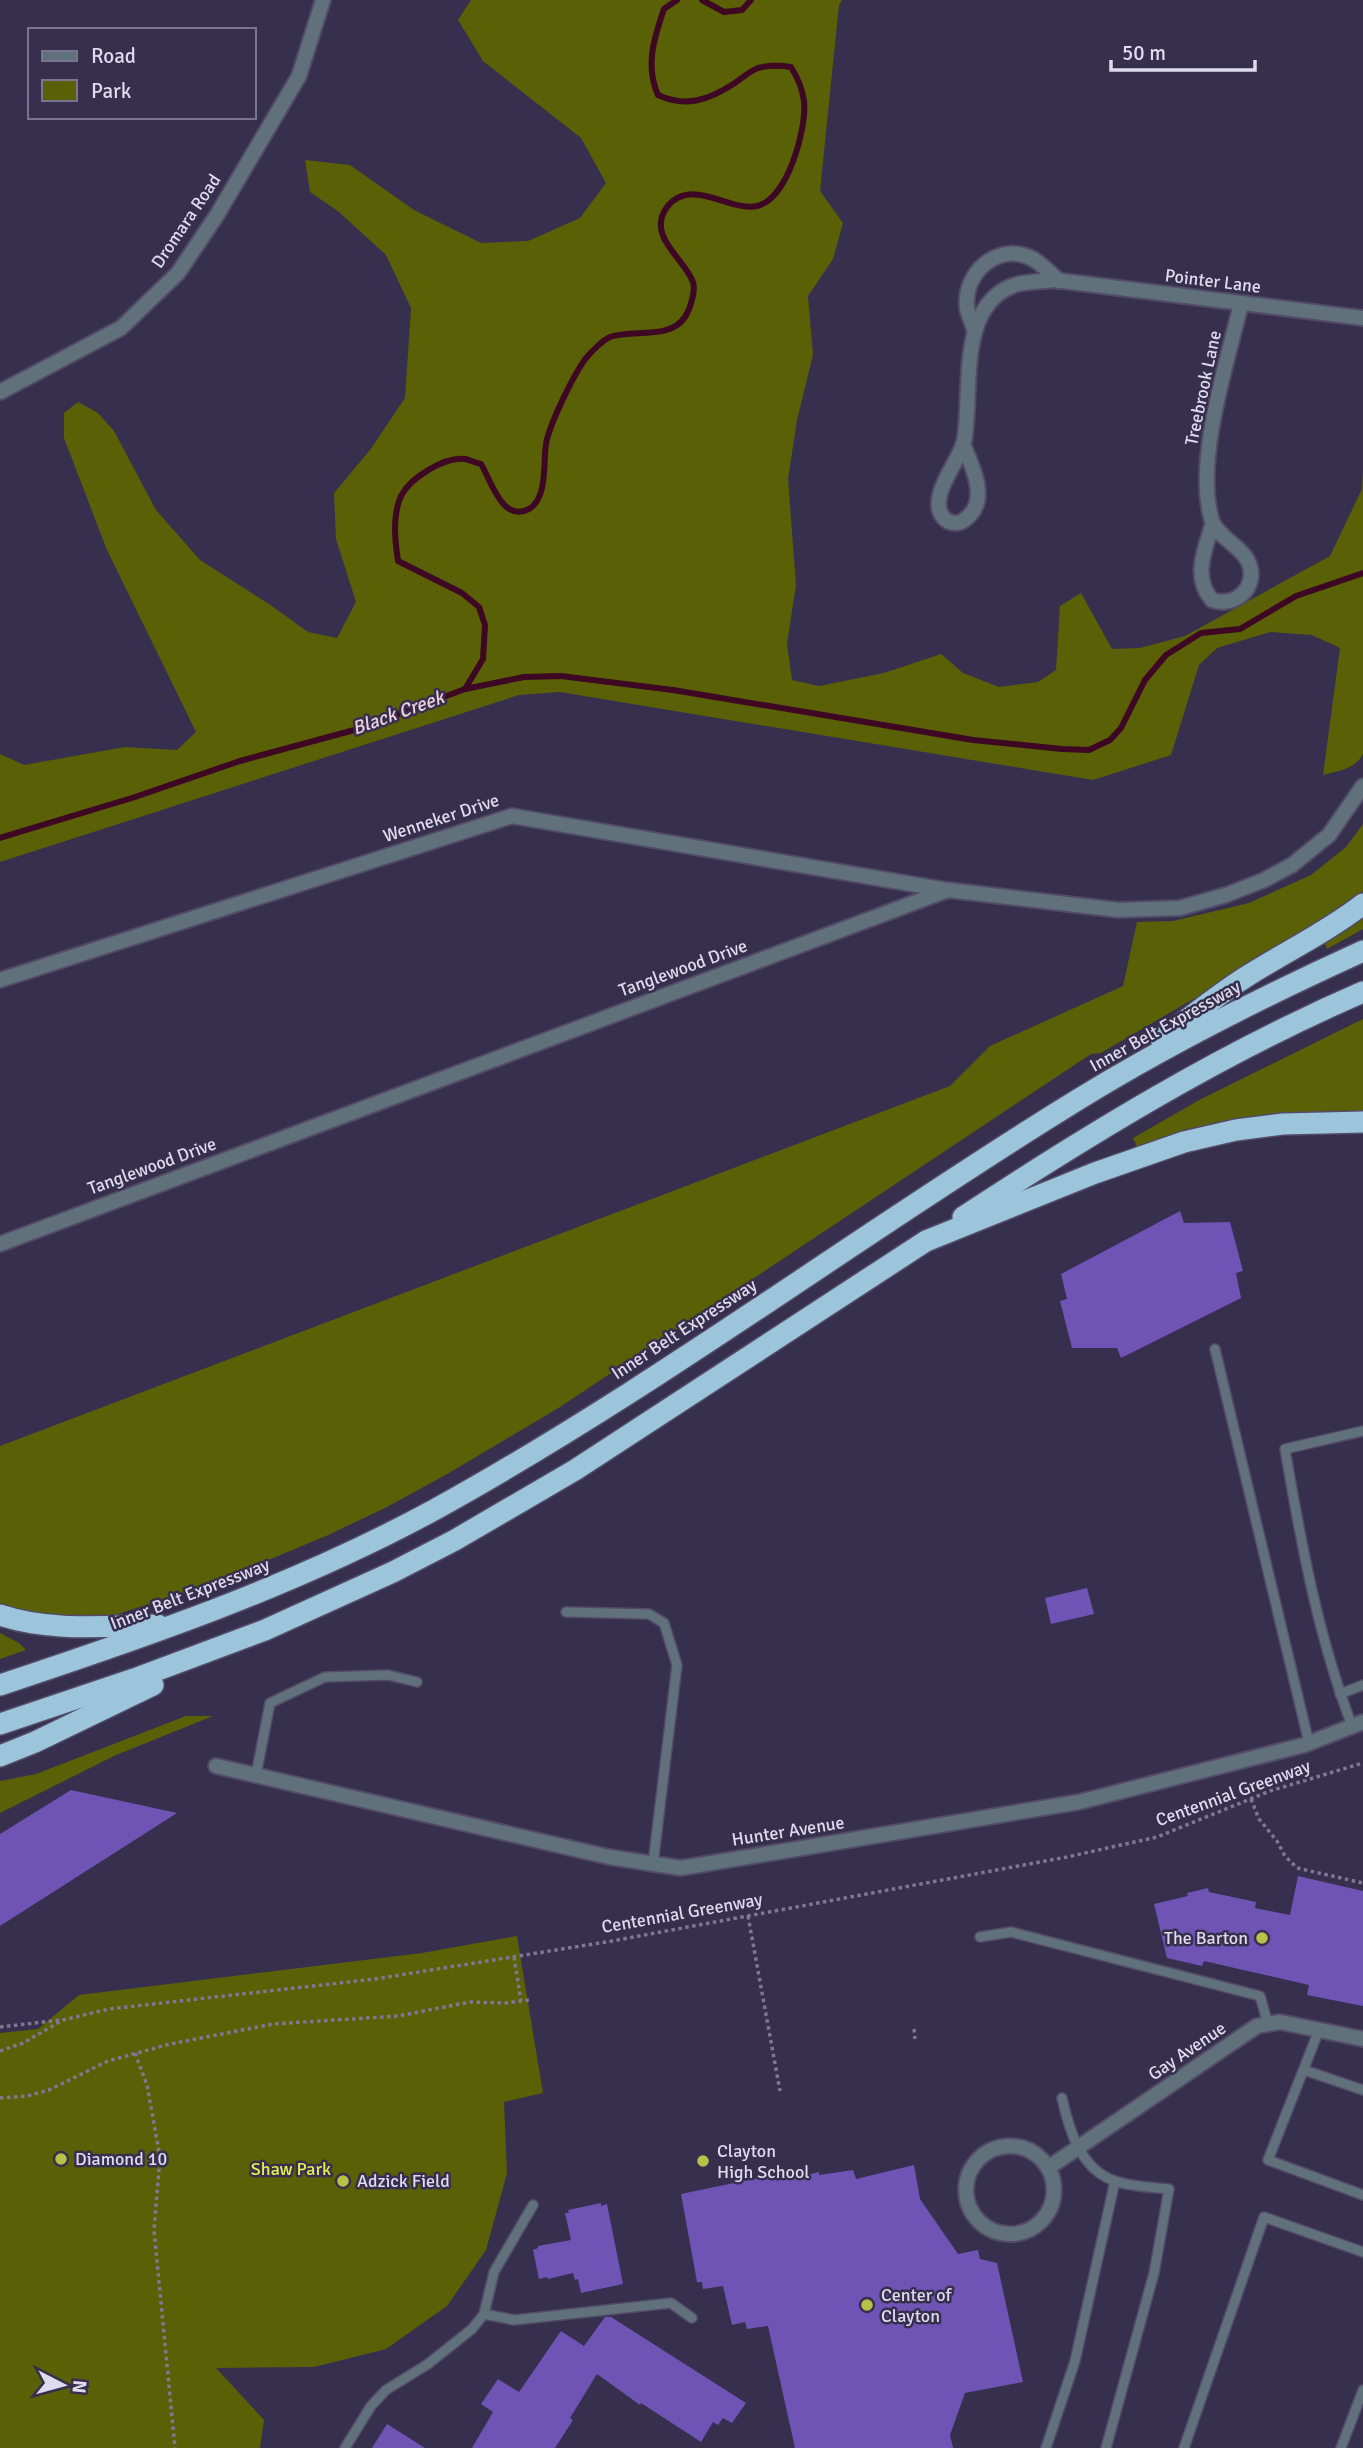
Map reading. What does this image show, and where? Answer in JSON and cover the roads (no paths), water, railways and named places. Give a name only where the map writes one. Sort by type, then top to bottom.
[{"type":"highway","points":[[1079,1099],[1247,976],[1342,921],[1363,904]]},
{"type":"highway","name":"Inner Belt Expressway","points":[[0,1685],[177,1625],[317,1568],[407,1524],[492,1477],[610,1404],[1079,1099],[1232,1013],[1363,951]]},
{"type":"highway","points":[[0,1756],[35,1742],[265,1630],[393,1572],[515,1506],[575,1470],[1053,1159],[1226,1058],[1363,992]]},
{"type":"highway","points":[[926,1241],[1095,1173],[1184,1142],[1236,1130],[1283,1124],[1363,1122]]},
{"type":"highway","points":[[0,1615],[16,1621],[47,1626],[177,1625]]},
{"type":"highway","points":[[0,1724],[160,1670],[265,1630]]},
{"type":"street","name":"Dromara Road","points":[[0,392],[121,328],[178,273],[217,215],[299,76],[323,0]]},
{"type":"street","name":"Pointer Lane","points":[[963,444],[976,480],[978,495],[974,511],[963,521],[954,523],[945,520],[939,512],[940,494],[946,475],[963,444],[974,329],[967,307],[971,285],[979,270],[996,256],[1014,252],[1034,259],[1059,281]]},
{"type":"street","name":"Pointer Lane","points":[[974,329],[989,304],[1012,286],[1059,281],[1363,318]]},
{"type":"street","name":"Treebrook Lane","points":[[1213,523],[1251,566],[1248,586],[1231,602],[1212,600],[1201,584],[1202,557],[1213,523],[1208,486],[1209,442],[1241,304]]},
{"type":"street","name":"Tanglewood Drive","points":[[0,1244],[948,890],[1119,910],[1180,908],[1226,895],[1292,865],[1329,835],[1363,786]]},
{"type":"street","name":"Wenneker Drive","points":[[0,980],[512,816],[948,890]]},
{"type":"street","name":"Hunter Avenue","points":[[216,1766],[585,1852],[681,1868],[1079,1802],[1308,1743],[1358,1724]]},
{"type":"street","points":[[1268,2024],[1280,2022],[1363,2039]]},
{"type":"street","name":"Gay Avenue","points":[[1048,2168],[1257,2026],[1268,2024]]},
{"type":"street","points":[[1020,2146],[1034,2152],[1048,2168],[1054,2182],[1052,2203],[1046,2217],[1031,2229],[1008,2235],[993,2231],[979,2223],[967,2204],[965,2189],[972,2166],[981,2155],[995,2148],[1020,2146]]},
{"type":"lane","points":[[1215,1349],[1308,1743]]},
{"type":"lane","points":[[1358,1724],[1340,1693],[1305,1563],[1285,1449],[1363,1431]]},
{"type":"lane","points":[[566,1612],[649,1614],[664,1623],[677,1665],[653,1864]]},
{"type":"lane","points":[[256,1775],[270,1703],[325,1677],[388,1675],[416,1682]]},
{"type":"lane","points":[[1340,1693],[1363,1685]]},
{"type":"lane","points":[[980,1937],[1011,1931],[1260,1996],[1268,2024]]},
{"type":"lane","points":[[1319,2030],[1268,2160],[1363,2195]]},
{"type":"lane","points":[[1304,2070],[1363,2090]]},
{"type":"lane","points":[[1062,2098],[1068,2128],[1078,2147],[1098,2172],[1115,2181],[1169,2189],[1154,2273],[1106,2448]]},
{"type":"lane","points":[[1046,2448],[1075,2361],[1115,2181]]},
{"type":"lane","points":[[345,2448],[371,2406],[386,2390],[428,2364],[472,2329],[484,2314],[494,2272],[533,2205]]},
{"type":"lane","points":[[1184,2448],[1265,2217],[1363,2252]]},
{"type":"lane","points":[[484,2314],[514,2320],[671,2304],[692,2318]]},
{"type":"lane","points":[[1341,2448],[1363,2390]]},
{"type":"waterway","name":"Black Creek","points":[[0,838],[135,797],[240,761],[358,729],[465,689],[483,659],[485,625],[479,607],[462,593],[398,561],[395,520],[401,496],[412,482],[429,470],[448,461],[465,459],[481,464],[499,498],[512,510],[520,512],[535,504],[544,479],[546,444],[552,425],[586,358],[610,337],[670,329],[685,317],[689,309],[693,282],[669,246],[661,228],[667,207],[677,198],[687,195],[710,197],[746,206],[757,206],[768,201],[786,177],[799,144],[804,101],[791,67],[758,68],[707,98],[678,101],[658,95],[652,73],[654,41],[664,9],[677,0]]},
{"type":"waterway","name":"Black Creek","points":[[702,0],[724,12],[742,10],[751,0]]},
{"type":"waterway","points":[[465,689],[524,677],[561,676],[673,690],[973,740],[1089,750],[1110,740],[1121,728],[1145,680],[1166,655],[1201,633],[1240,629],[1296,596],[1363,573]]},
{"type":"place","name":"The Barton","points":[[1262,1938]]},
{"type":"place","name":"Diamond 10","points":[[61,2159]]},
{"type":"place","name":"Clayton High School","points":[[703,2161]]},
{"type":"place","name":"Adzick Field","points":[[343,2181]]},
{"type":"place","name":"Center of Clayton","points":[[867,2305]]},
{"type":"park label","name":"Shaw Park","points":[[291,2169]]}]
